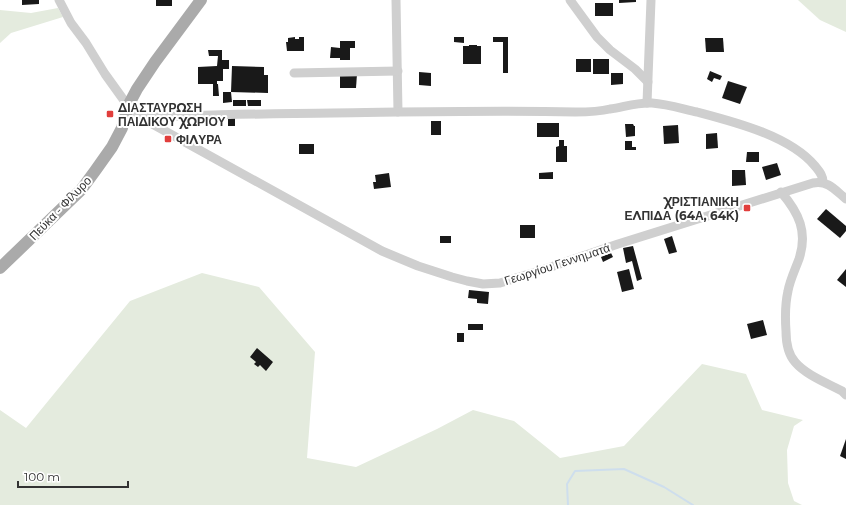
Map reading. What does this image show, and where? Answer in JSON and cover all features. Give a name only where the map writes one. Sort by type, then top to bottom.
[{"type":"main road","name":"Πεύκα - Φίλυρο","points":[[0,268],[81,190],[112,147],[122,128],[127,108],[137,89],[201,0]]},
{"type":"street","points":[[59,0],[71,23],[86,43],[127,108]]},
{"type":"street","points":[[396,0],[398,112]]},
{"type":"street","points":[[570,0],[597,37],[648,82]]},
{"type":"street","points":[[647,103],[651,0]]},
{"type":"street","points":[[294,73],[398,71]]},
{"type":"street","points":[[141,118],[194,115],[398,112],[590,112],[635,104],[647,103],[667,105],[728,120],[783,141],[809,159],[821,173],[823,182],[846,199]]},
{"type":"street","name":"Γεωργίου Γεννηματά","points":[[127,108],[141,118],[382,251],[435,272],[477,283],[494,284],[516,278],[781,192],[815,182],[823,182]]},
{"type":"street","points":[[781,192],[798,214],[803,236],[801,253],[788,290],[785,310],[786,334],[789,351],[793,360],[799,367],[846,395]]},
{"type":"shaded area","points":[[798,0],[846,0],[846,32],[820,20]]},
{"type":"shaded area","points":[[58,8],[63,17],[11,33],[0,43],[0,10],[31,13]]},
{"type":"shaded area","points":[[202,273],[259,287],[315,352],[307,458],[356,467],[437,429],[473,410],[514,421],[560,458],[624,446],[702,364],[746,374],[762,410],[803,420],[794,426],[787,450],[788,483],[794,501],[802,505],[0,505],[0,410],[26,428],[130,301]]},
{"type":"building","points":[[22,0],[39,0],[39,4],[22,5]]},
{"type":"building","points":[[156,0],[172,0],[172,6],[156,6]]},
{"type":"building","points":[[619,0],[636,0],[636,2],[619,3]]},
{"type":"building","points":[[595,3],[613,3],[613,16],[595,16]]},
{"type":"building","points":[[295,37],[295,39],[299,39],[299,37],[304,37],[304,51],[287,51],[286,42],[288,42],[288,38]]},
{"type":"building","points":[[454,37],[464,37],[464,43],[454,42]]},
{"type":"building","points":[[493,37],[508,37],[508,73],[503,73],[503,42],[493,42]]},
{"type":"building","points":[[705,38],[723,38],[724,52],[706,52]]},
{"type":"building","points":[[340,41],[355,41],[355,48],[350,48],[350,60],[330,58],[331,47],[340,48]]},
{"type":"building","points":[[463,46],[481,46],[481,64],[463,64]]},
{"type":"building","points":[[208,50],[222,50],[222,60],[229,60],[229,69],[223,69],[223,81],[217,81],[219,96],[213,96],[213,84],[198,84],[198,67],[217,66],[218,56],[209,56]]},
{"type":"building","points":[[576,59],[591,59],[591,72],[576,72]]},
{"type":"building","points":[[593,59],[609,59],[609,74],[593,74]]},
{"type":"building","points":[[232,66],[264,67],[264,75],[268,75],[268,93],[231,92]]},
{"type":"building","points":[[710,71],[722,76],[720,80],[714,78],[712,82],[707,79]]},
{"type":"building","points":[[419,72],[431,73],[431,86],[419,85]]},
{"type":"building","points":[[611,73],[623,73],[623,84],[611,85]]},
{"type":"building","points":[[340,74],[357,74],[356,88],[340,88]]},
{"type":"building","points":[[728,81],[747,87],[740,104],[722,98]]},
{"type":"building","points":[[223,92],[231,92],[232,102],[223,103]]},
{"type":"building","points":[[233,100],[246,100],[246,106],[233,106]]},
{"type":"building","points":[[247,100],[261,100],[261,106],[248,106]]},
{"type":"building","points":[[228,117],[235,117],[235,126],[228,126]]},
{"type":"building","points":[[431,121],[441,121],[441,135],[431,135]]},
{"type":"building","points":[[537,123],[559,123],[559,137],[537,137]]},
{"type":"building","points":[[625,124],[633,124],[635,126],[635,136],[626,137]]},
{"type":"building","points":[[678,125],[679,143],[664,144],[663,126]]},
{"type":"building","points":[[717,133],[718,148],[706,149],[706,134]]},
{"type":"building","points":[[559,140],[564,140],[564,146],[567,146],[567,162],[556,162],[556,147],[559,146]]},
{"type":"building","points":[[625,141],[632,141],[632,147],[636,147],[636,150],[625,150]]},
{"type":"building","points":[[299,144],[314,144],[314,154],[299,154]]},
{"type":"building","points":[[747,152],[759,152],[759,162],[746,162]]},
{"type":"building","points":[[777,163],[781,175],[766,180],[762,167]]},
{"type":"building","points":[[732,170],[745,170],[746,185],[732,186]]},
{"type":"building","points":[[553,172],[553,179],[539,179],[539,173]]},
{"type":"building","points":[[389,173],[391,187],[374,189],[373,182],[376,182],[375,175]]},
{"type":"building","points":[[826,209],[846,226],[846,231],[840,238],[817,219]]},
{"type":"building","points":[[520,225],[535,225],[535,238],[520,238]]},
{"type":"building","points":[[440,236],[451,236],[451,243],[440,243]]},
{"type":"building","points":[[672,236],[677,252],[669,254],[664,239]]},
{"type":"building","points":[[633,246],[642,279],[637,281],[632,261],[626,263],[623,248]]},
{"type":"building","points":[[611,253],[613,257],[603,262],[601,257]]},
{"type":"building","points":[[629,269],[634,289],[622,292],[617,272]]},
{"type":"building","points":[[846,269],[846,287],[837,280]]},
{"type":"building","points":[[469,290],[489,292],[488,304],[477,303],[477,299],[468,298]]},
{"type":"building","points":[[763,320],[767,335],[751,339],[747,324]]},
{"type":"building","points":[[468,324],[483,324],[483,330],[468,330]]},
{"type":"building","points":[[457,333],[464,333],[464,342],[457,342]]},
{"type":"building","points":[[257,348],[273,362],[266,371],[260,365],[258,367],[254,364],[256,362],[250,357]]},
{"type":"building","points":[[846,439],[846,459],[840,456]]},
{"type":"waterway","points":[[568,505],[567,484],[575,471],[624,469],[664,487],[693,505]]},
{"type":"place","name":"ΔΙΑΣΤΑΥΡΩΣΗ ΠΑΙΔΙΚΟΥ ΧΩΡΙΟΥ","points":[[110,114]]},
{"type":"place","name":"ΦΙΛΥΡΑ","points":[[168,139]]},
{"type":"place","name":"ΧΡΙΣΤΙΑΝΙΚΗ ΕΛΠΙΔΑ (64Α, 64Κ)","points":[[747,208]]}]
